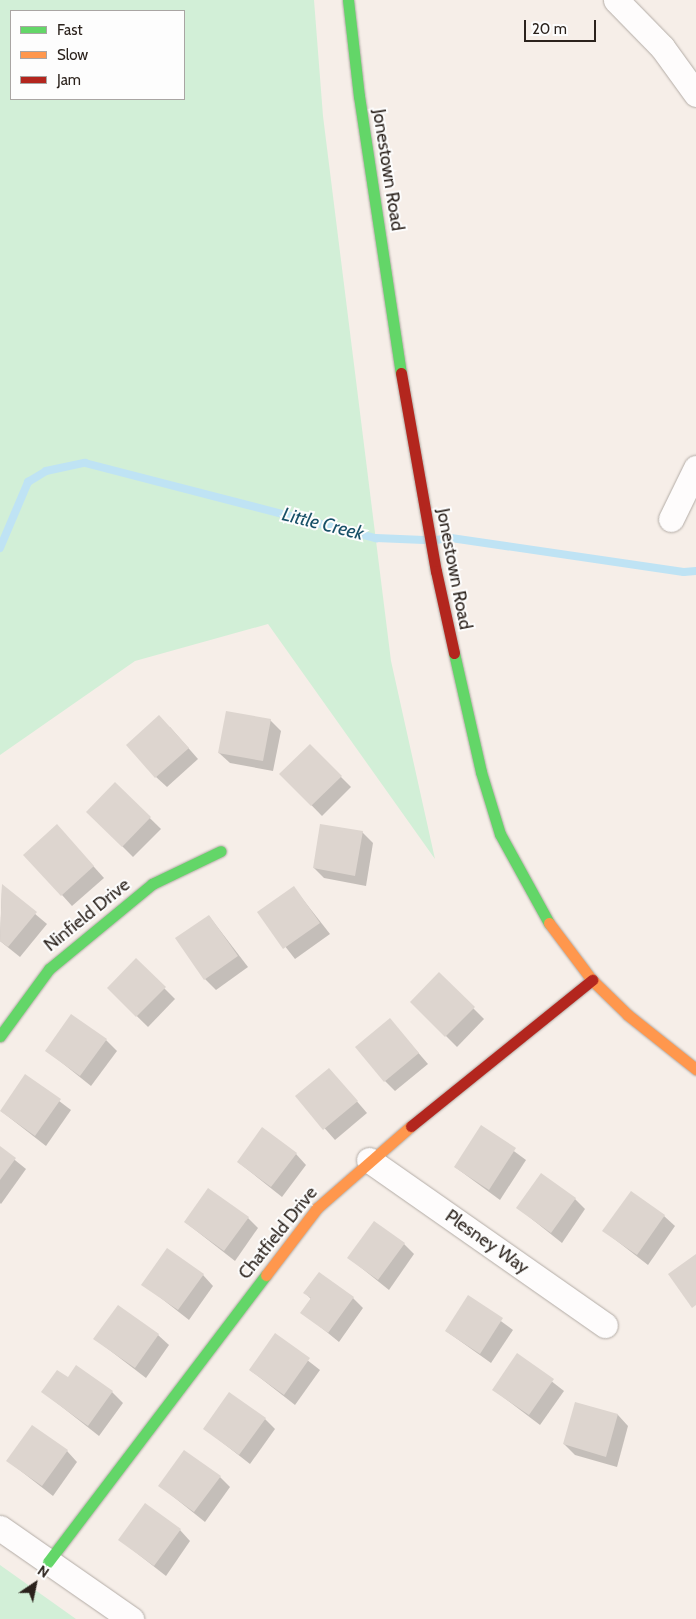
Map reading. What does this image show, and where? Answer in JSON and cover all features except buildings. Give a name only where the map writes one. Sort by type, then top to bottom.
[{"type":"main road","name":"Jonestown Road","points":[[348,0],[359,96],[407,414],[436,571],[482,772],[500,834],[542,913],[592,980],[628,1015],[696,1069]]},
{"type":"main road","name":"Ninfield Drive","points":[[0,1036],[49,968],[152,884],[222,851]]},
{"type":"main road","name":"Chatfield Drive","points":[[48,1562],[316,1208],[369,1160],[592,980]]},
{"type":"street","points":[[616,0],[662,47],[696,94]]},
{"type":"street","points":[[671,519],[696,468]]},
{"type":"street","name":"Plesney Way","points":[[369,1160],[605,1325]]},
{"type":"street","points":[[0,1528],[131,1619]]},
{"type":"green space","points":[[0,0],[314,0],[323,116],[391,661],[435,859],[268,624],[135,661],[0,755]]},
{"type":"green space","points":[[0,1565],[76,1619],[0,1619]]},
{"type":"waterway","name":"Little Creek","points":[[0,548],[28,482],[46,471],[85,463],[376,538],[424,540]]},
{"type":"waterway","name":"Little Creek","points":[[436,540],[451,538],[684,572],[696,571]]},
{"type":"traffic: fast","points":[[348,0],[359,96],[401,373]]},
{"type":"traffic: fast","points":[[454,653],[481,772],[500,834],[549,923]]},
{"type":"traffic: fast","points":[[0,1036],[49,969],[152,884],[221,851]]},
{"type":"traffic: fast","points":[[48,1562],[266,1275]]},
{"type":"traffic: slow","points":[[549,923],[592,980],[628,1015],[696,1069]]},
{"type":"traffic: slow","points":[[266,1275],[317,1208],[411,1126]]},
{"type":"traffic: jam","points":[[401,373],[436,571],[454,653]]},
{"type":"traffic: jam","points":[[411,1126],[592,980]]}]
